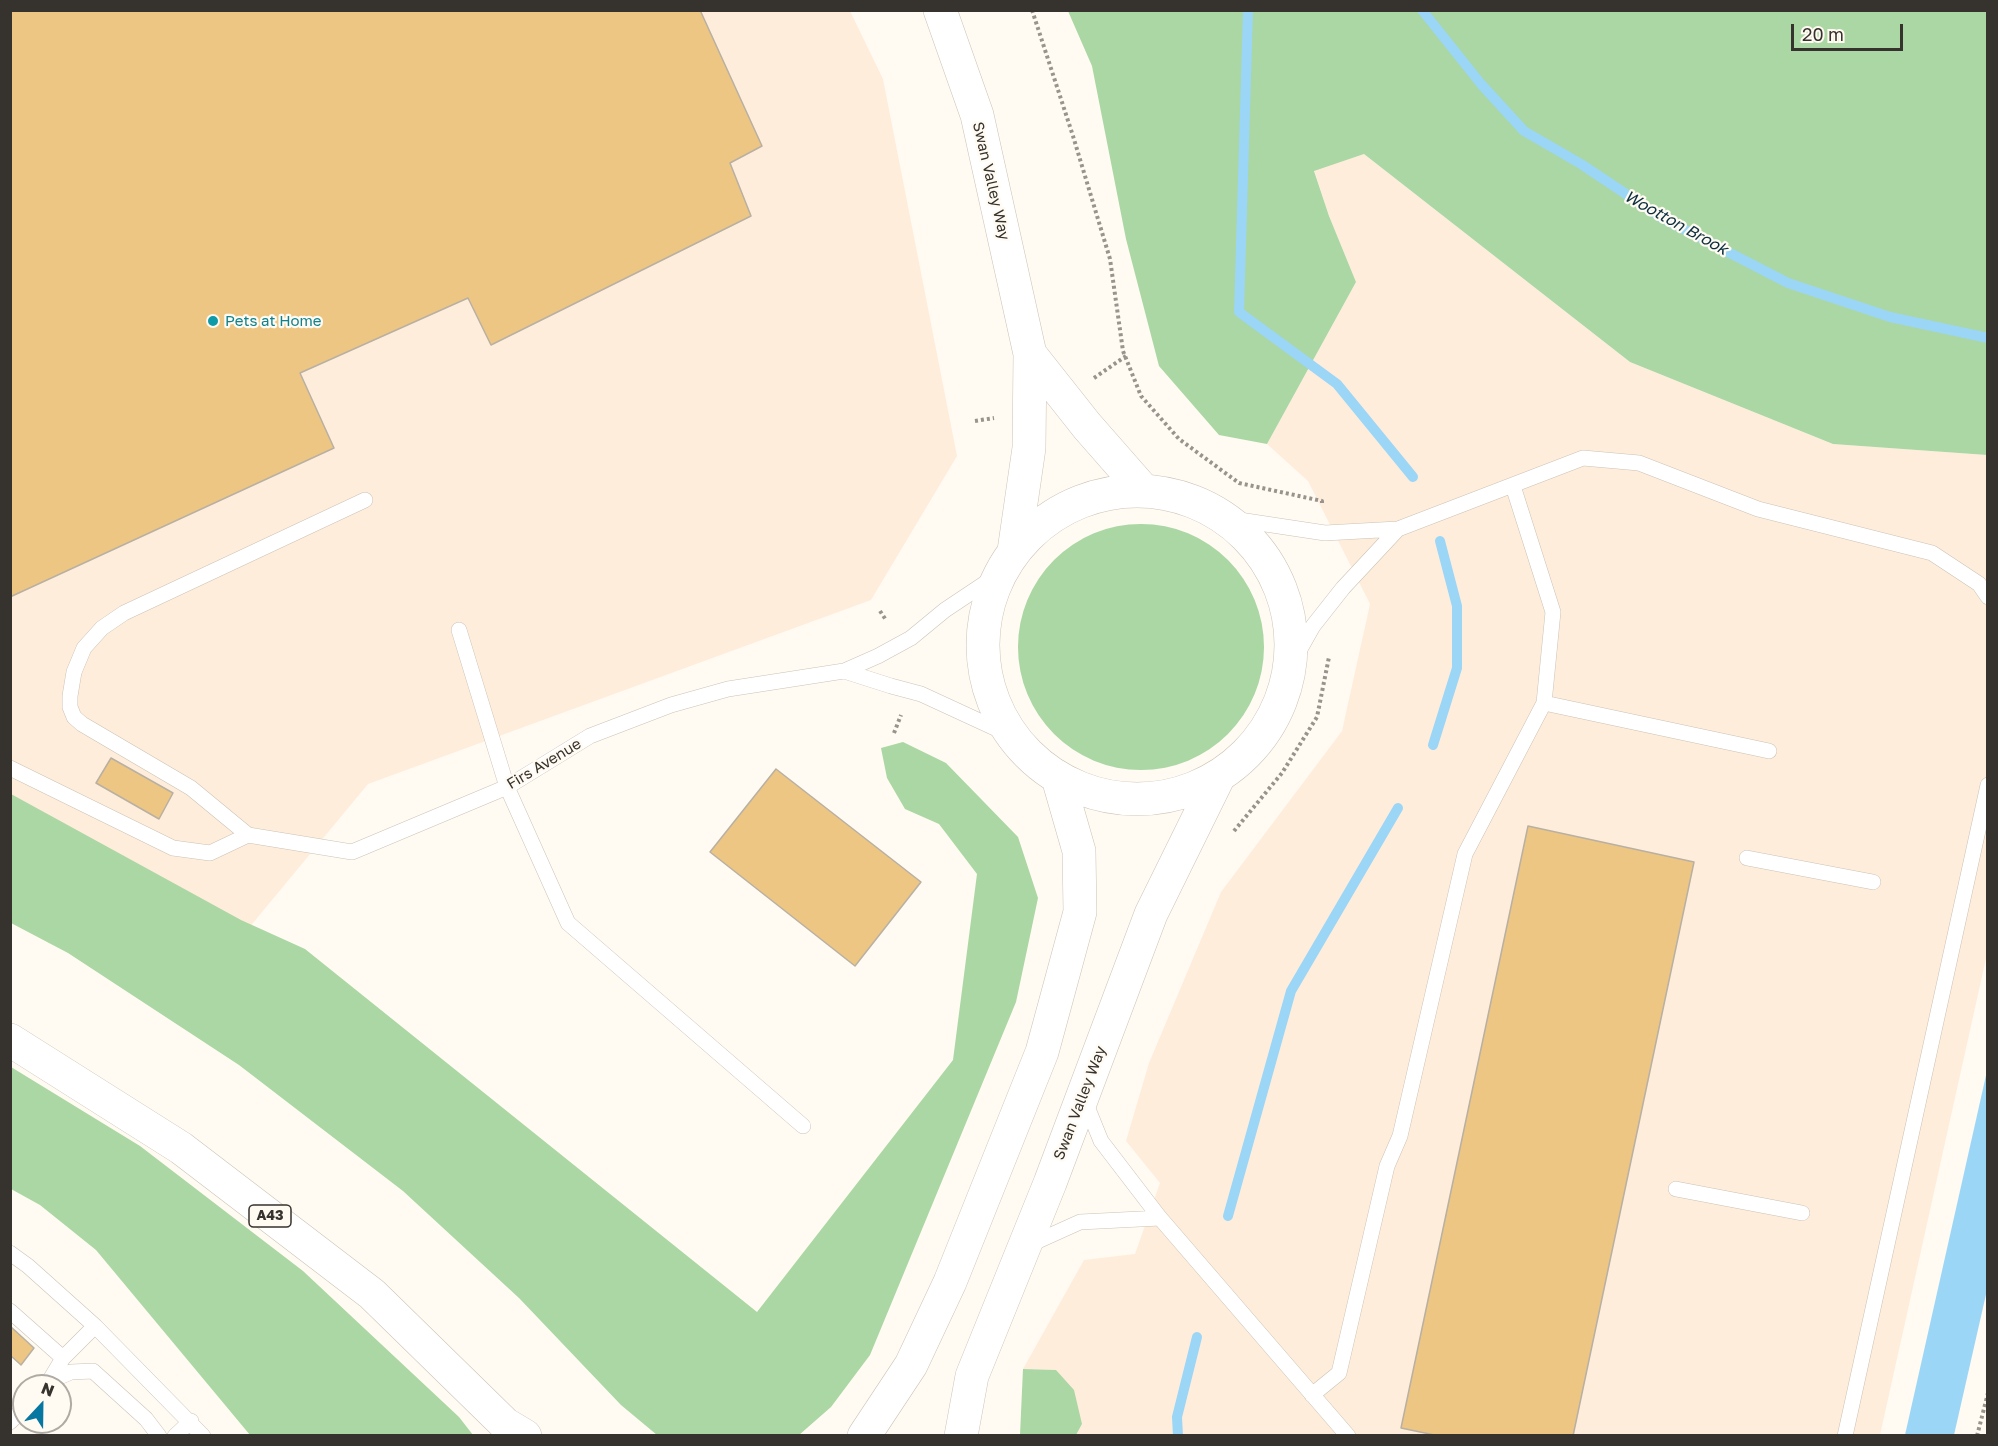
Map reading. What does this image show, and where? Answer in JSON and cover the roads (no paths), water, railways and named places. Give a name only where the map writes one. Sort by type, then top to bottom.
[{"type":"main road","name":"Swan Valley Way","points":[[940,10],[977,115],[1030,354],[1029,448],[1007,562],[985,615],[983,659],[993,702],[1014,740],[1046,771],[1085,791],[1130,800],[1175,796],[1218,778]]},
{"type":"main road","name":"Swan Valley Way","points":[[1030,354],[1087,426],[1144,491]]},
{"type":"main road","points":[[1007,562],[1032,532],[1059,511],[1100,494],[1144,491],[1187,499],[1226,518],[1258,548],[1281,586],[1292,628],[1291,665],[1277,714],[1252,750],[1218,778]]},
{"type":"main road","points":[[864,1436],[911,1365],[950,1282],[1042,1052],[1080,912],[1079,850],[1058,778]]},
{"type":"main road","name":"Swan Valley Way","points":[[961,1436],[972,1376],[1025,1247],[1151,914],[1218,778]]},
{"type":"main road","name":"A43","points":[[10,1040],[181,1148],[372,1294],[514,1432]]},
{"type":"lane","points":[[1226,518],[1325,533],[1398,529],[1583,458],[1639,464],[1758,509],[1932,553],[1979,584],[1988,597]]},
{"type":"lane","points":[[1312,1395],[1339,1373],[1387,1166],[1400,1136],[1465,854],[1544,704],[1553,612],[1513,486]]},
{"type":"lane","points":[[10,768],[173,848],[210,853],[248,835],[191,788],[82,724],[74,717],[70,707],[70,696],[74,672],[84,648],[102,628],[123,613],[365,500]]},
{"type":"lane","points":[[1291,665],[1313,626],[1342,588],[1398,529]]},
{"type":"lane","name":"Firs Avenue","points":[[248,835],[352,852],[507,787],[590,736],[671,705],[728,689],[844,671],[878,656],[911,638],[1007,562]]},
{"type":"lane","points":[[459,630],[507,787],[568,923],[803,1126]]},
{"type":"lane","name":"Firs Avenue","points":[[844,671],[921,694],[1012,736]]},
{"type":"lane","points":[[1544,704],[1769,751]]},
{"type":"lane","points":[[1845,1436],[1988,785]]},
{"type":"lane","points":[[1747,858],[1873,882]]},
{"type":"lane","points":[[1083,1096],[1101,1141],[1160,1218],[1348,1436]]},
{"type":"lane","points":[[1676,1189],[1802,1213]]},
{"type":"lane","points":[[1025,1247],[1080,1222],[1160,1218]]},
{"type":"lane","points":[[10,1253],[28,1266],[95,1326],[191,1421],[203,1436]]},
{"type":"lane","points":[[10,1311],[63,1358]]},
{"type":"lane","points":[[53,1374],[63,1358],[95,1326]]},
{"type":"lane","points":[[67,1374],[93,1371],[146,1419],[159,1436]]},
{"type":"lane","points":[[175,1436],[191,1421]]},
{"type":"water","points":[[1987,1071],[1987,1290],[1954,1435],[1905,1435]]},
{"type":"waterway","points":[[1248,10],[1239,312],[1337,384],[1413,477]]},
{"type":"waterway","name":"Wootton Brook","points":[[1422,10],[1481,84],[1524,131],[1581,164],[1662,218],[1788,283],[1890,317],[1988,338]]},
{"type":"waterway","points":[[1433,745],[1457,668],[1457,606],[1440,541]]},
{"type":"waterway","points":[[1228,1216],[1291,991],[1398,808]]},
{"type":"waterway","points":[[1178,1436],[1177,1417],[1197,1337]]},
{"type":"place","name":"Pets at Home","points":[[213,321]]}]
